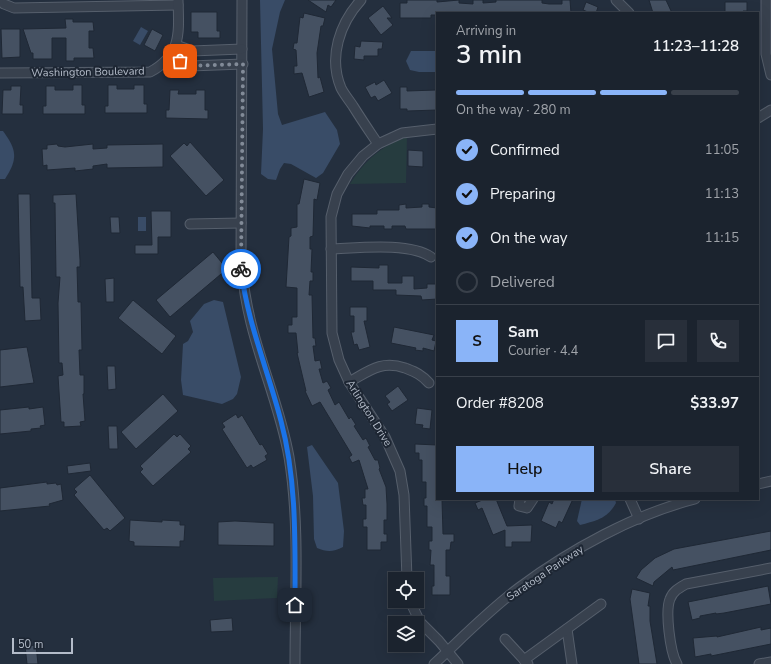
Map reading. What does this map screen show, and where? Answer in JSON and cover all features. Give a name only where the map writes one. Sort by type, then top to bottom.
[{"type":"street","points":[[0,0],[4,4],[14,8],[178,2]]},
{"type":"street","points":[[242,0],[243,64],[241,263],[244,291],[251,324],[282,422],[291,473],[294,503],[295,664]]},
{"type":"street","points":[[361,0],[352,10],[342,27],[336,48],[336,65],[341,88],[378,144]]},
{"type":"street","points":[[616,0],[629,12]]},
{"type":"street","points":[[766,0],[766,54],[771,75]]},
{"type":"street","name":"Washington Boulevard","points":[[0,73],[150,72],[162,65],[170,56],[176,45],[178,33],[178,2]]},
{"type":"street","points":[[176,45],[192,51],[242,49]]},
{"type":"street","points":[[170,56],[190,66],[243,64]]},
{"type":"street","points":[[759,117],[771,110]]},
{"type":"street","name":"Arlington Drive","points":[[408,572],[404,495],[400,471],[385,437],[349,382],[339,360],[332,333],[331,217],[337,194],[348,174],[363,156],[378,144],[402,133],[436,129]]},
{"type":"street","points":[[190,224],[241,224]]},
{"type":"street","points":[[331,248],[406,248],[422,251],[431,257]]},
{"type":"street","points":[[349,382],[375,367],[395,365],[421,374],[429,382]]},
{"type":"street","points":[[759,484],[771,481]]},
{"type":"street","points":[[520,500],[519,506],[527,508],[532,500]]},
{"type":"street","points":[[630,500],[639,519]]},
{"type":"street","name":"Saratoga Parkway","points":[[434,664],[520,588],[573,552],[639,519],[692,500]]},
{"type":"street","points":[[677,664],[672,652],[668,604],[671,597],[680,587],[686,584],[771,568]]},
{"type":"street","points":[[505,639],[526,662],[566,629],[601,604]]},
{"type":"street","points":[[413,608],[420,622],[448,651],[458,664]]},
{"type":"street","points":[[566,629],[572,664]]},
{"type":"street","points":[[759,664],[771,662]]},
{"type":"green space","points":[[407,137],[406,183],[350,184],[361,168],[374,155],[389,145]]},
{"type":"green space","points":[[278,577],[277,598],[214,601],[213,578]]},
{"type":"water","points":[[260,0],[285,0],[280,12],[272,49],[278,114],[282,125],[325,112],[337,130],[340,144],[323,173],[316,178],[291,164],[284,163],[276,180],[268,179],[261,174],[263,129]]},
{"type":"water","points":[[141,27],[148,31],[140,45],[133,41]]},
{"type":"water","points":[[411,51],[436,51],[436,72],[419,72],[410,70],[406,61]]},
{"type":"water","points":[[0,131],[3,131],[8,138],[14,155],[12,166],[5,179],[0,179]]},
{"type":"water","points":[[138,217],[146,217],[146,231],[138,231]]},
{"type":"water","points":[[214,300],[223,302],[241,377],[237,394],[233,399],[222,404],[183,395],[181,380],[183,344],[188,341],[193,332],[190,321],[204,304]]},
{"type":"water","points":[[312,445],[338,483],[344,531],[343,547],[333,551],[317,548],[314,539],[313,496],[307,447]]},
{"type":"water","points":[[582,500],[615,500],[616,503],[613,508],[601,518],[580,525],[577,521]]},
{"type":"building","points":[[308,0],[336,0],[331,7],[328,5],[326,12]]},
{"type":"building","points":[[407,0],[437,0],[437,2],[459,0],[459,3],[473,4],[473,0],[483,0],[483,3],[496,2],[496,0],[542,0],[542,3],[562,4],[562,0],[570,0],[571,12],[436,12],[436,15],[431,15],[431,18],[400,18],[400,3],[407,3]]},
{"type":"building","points":[[649,0],[666,0],[672,12],[653,12]]},
{"type":"building","points":[[586,2],[598,7],[596,12],[588,12],[583,10]]},
{"type":"building","points":[[725,2],[747,2],[747,11],[725,12]]},
{"type":"building","points":[[383,6],[392,18],[387,18],[393,25],[381,35],[368,18]]},
{"type":"building","points":[[191,12],[217,12],[217,31],[220,31],[220,38],[198,38],[198,32],[191,32]]},
{"type":"building","points":[[304,13],[325,18],[323,26],[321,26],[317,53],[318,78],[320,77],[324,92],[309,97],[302,73],[294,74],[294,66],[297,66],[296,50],[293,49],[294,43],[297,43],[300,17],[303,18]]},
{"type":"building","points":[[65,19],[73,19],[73,22],[93,22],[94,31],[89,31],[89,48],[93,48],[94,58],[74,58],[74,61],[66,61],[66,38],[52,38],[52,59],[33,59],[33,53],[31,53],[23,29],[66,28]]},
{"type":"building","points":[[1,29],[20,29],[20,57],[2,58]]},
{"type":"building","points":[[152,29],[163,35],[155,51],[144,45]]},
{"type":"building","points":[[361,41],[383,42],[382,49],[378,49],[378,56],[364,56],[364,60],[354,59],[355,46],[360,47]]},
{"type":"building","points":[[384,80],[392,93],[378,101],[375,96],[371,98],[365,87],[375,82],[376,85]]},
{"type":"building","points":[[73,85],[82,85],[82,105],[85,105],[85,114],[43,114],[43,106],[46,106],[46,86],[55,86],[55,90],[73,90]]},
{"type":"building","points":[[108,85],[117,85],[117,89],[134,89],[134,85],[144,85],[144,104],[147,104],[147,113],[105,113],[105,106],[108,106]]},
{"type":"building","points":[[11,86],[21,86],[20,105],[23,105],[23,114],[2,114],[3,90],[11,90]]},
{"type":"building","points":[[400,87],[407,87],[407,91],[436,90],[436,110],[407,111],[407,109],[400,109]]},
{"type":"building","points":[[170,90],[179,90],[178,94],[196,94],[196,90],[205,90],[205,110],[208,110],[208,119],[166,118],[166,110],[169,110]]},
{"type":"building","points":[[190,142],[224,180],[206,196],[170,156],[184,143],[187,146]]},
{"type":"building","points":[[57,144],[58,146],[65,147],[93,144],[93,149],[107,148],[107,145],[163,144],[163,167],[107,168],[107,164],[93,166],[93,169],[75,171],[75,168],[47,170],[47,165],[43,166],[42,149],[47,149],[47,145]]},
{"type":"building","points":[[408,150],[423,151],[423,167],[408,166]]},
{"type":"building","points":[[304,179],[320,183],[317,200],[314,199],[313,236],[310,237],[310,249],[312,249],[311,272],[313,272],[313,281],[310,281],[309,295],[312,295],[313,338],[315,338],[316,346],[313,346],[315,361],[320,360],[322,369],[319,369],[323,383],[327,381],[331,388],[328,390],[335,405],[339,402],[349,419],[351,417],[356,425],[354,426],[363,440],[366,438],[370,446],[368,447],[375,460],[378,460],[379,469],[386,487],[387,504],[387,520],[384,520],[384,534],[387,534],[387,542],[381,542],[381,550],[367,550],[367,527],[363,527],[363,519],[366,519],[366,505],[363,505],[362,498],[365,498],[365,489],[368,489],[359,460],[352,463],[349,457],[352,455],[320,402],[312,406],[305,391],[297,353],[296,333],[288,333],[288,325],[292,325],[292,317],[297,317],[297,288],[286,287],[289,237],[291,236],[291,228],[297,227],[297,204],[299,204]]},
{"type":"building","points":[[18,194],[30,194],[32,298],[40,298],[41,320],[25,321],[23,287],[20,287]]},
{"type":"building","points":[[76,194],[80,260],[80,267],[77,267],[78,302],[81,302],[82,350],[79,350],[80,375],[84,375],[83,394],[85,421],[80,422],[81,426],[64,427],[64,422],[61,422],[58,376],[63,375],[62,363],[59,363],[58,303],[60,277],[56,277],[55,203],[53,203],[53,195]]},
{"type":"building","points":[[406,204],[406,208],[422,207],[422,204],[429,204],[429,207],[436,208],[436,229],[406,229],[405,226],[392,226],[392,229],[384,229],[384,226],[370,226],[370,228],[352,226],[352,214],[377,214],[377,210],[399,210],[399,205]]},
{"type":"building","points":[[151,211],[171,211],[171,237],[158,237],[158,254],[135,254],[135,245],[152,245]]},
{"type":"building","points":[[110,217],[119,217],[120,233],[111,233]]},
{"type":"building","points":[[213,252],[227,269],[170,317],[156,300]]},
{"type":"building","points":[[379,265],[388,265],[388,283],[402,283],[402,276],[414,276],[414,289],[427,288],[427,284],[436,284],[436,299],[422,300],[421,296],[396,295],[396,290],[373,290],[373,281],[351,281],[351,267],[379,268]]},
{"type":"building","points":[[114,278],[114,302],[106,302],[105,279]]},
{"type":"building","points":[[133,300],[176,336],[162,354],[118,318]]},
{"type":"building","points":[[350,307],[367,307],[367,321],[364,321],[370,347],[359,350],[357,344],[354,345],[351,332],[354,332],[354,316],[350,316]]},
{"type":"building","points":[[394,327],[434,335],[432,340],[436,341],[434,351],[423,348],[423,351],[415,350],[416,348],[391,343]]},
{"type":"building","points":[[27,347],[34,383],[0,387],[0,350]]},
{"type":"building","points":[[107,366],[115,366],[116,389],[108,390]]},
{"type":"building","points":[[398,386],[408,400],[392,411],[387,404],[390,402],[385,396]]},
{"type":"building","points":[[163,394],[178,411],[136,449],[121,432]]},
{"type":"building","points":[[29,407],[29,409],[43,407],[45,425],[40,426],[41,428],[31,429],[31,431],[0,434],[0,410]]},
{"type":"building","points":[[417,408],[432,410],[430,429],[422,428],[423,425],[415,424]]},
{"type":"building","points":[[236,414],[238,418],[242,415],[260,445],[262,444],[268,454],[265,456],[267,460],[253,468],[251,465],[247,468],[222,429],[225,427],[222,423]]},
{"type":"building","points":[[108,426],[117,426],[118,449],[109,449]]},
{"type":"building","points":[[174,434],[177,437],[180,434],[191,446],[188,449],[191,452],[153,486],[140,472],[143,469],[140,466]]},
{"type":"building","points":[[415,444],[436,445],[436,500],[442,500],[443,534],[454,534],[454,542],[451,542],[450,550],[446,550],[446,576],[450,576],[450,595],[432,595],[432,586],[434,586],[434,565],[430,565],[431,550],[429,550],[429,541],[432,541],[432,527],[427,527],[427,506],[424,506],[424,498],[426,498],[426,482],[422,482],[422,460],[419,460],[419,453],[415,453]]},
{"type":"building","points":[[90,463],[91,471],[68,474],[67,466]]},
{"type":"building","points":[[90,475],[125,518],[110,531],[107,528],[104,530],[74,495],[77,492],[74,489]]},
{"type":"building","points":[[47,482],[47,484],[61,484],[63,500],[49,504],[50,506],[0,511],[0,488]]},
{"type":"building","points":[[482,500],[496,500],[507,526],[532,525],[531,542],[512,542],[512,547],[505,547],[505,530],[493,535],[482,508],[478,510],[475,503]]},
{"type":"building","points":[[554,500],[573,500],[562,523],[559,521],[556,528],[541,521],[549,502],[552,504]]},
{"type":"building","points":[[130,520],[162,522],[162,520],[180,521],[180,525],[185,525],[184,541],[180,541],[180,547],[134,546],[134,542],[129,541]]},
{"type":"building","points":[[235,521],[274,523],[274,546],[218,545],[218,522]]},
{"type":"building","points":[[771,531],[771,550],[673,570],[672,567],[654,582],[653,586],[636,578],[641,570],[655,558],[674,549]]},
{"type":"building","points":[[768,586],[771,604],[700,616],[700,618],[692,620],[688,602]]},
{"type":"building","points":[[632,589],[650,593],[648,606],[650,606],[650,621],[657,664],[639,664],[630,599]]},
{"type":"building","points":[[232,618],[233,631],[211,632],[210,620]]},
{"type":"building","points":[[761,627],[761,630],[771,628],[771,644],[711,656],[711,654],[695,657],[693,638],[717,637]]},
{"type":"building","points":[[36,645],[38,664],[27,664],[25,646]]},
{"type":"way so far","points":[[180,61],[190,66],[243,64],[241,269]]},
{"type":"route","points":[[241,269],[251,324],[282,422],[289,458],[294,503],[295,605]]}]
